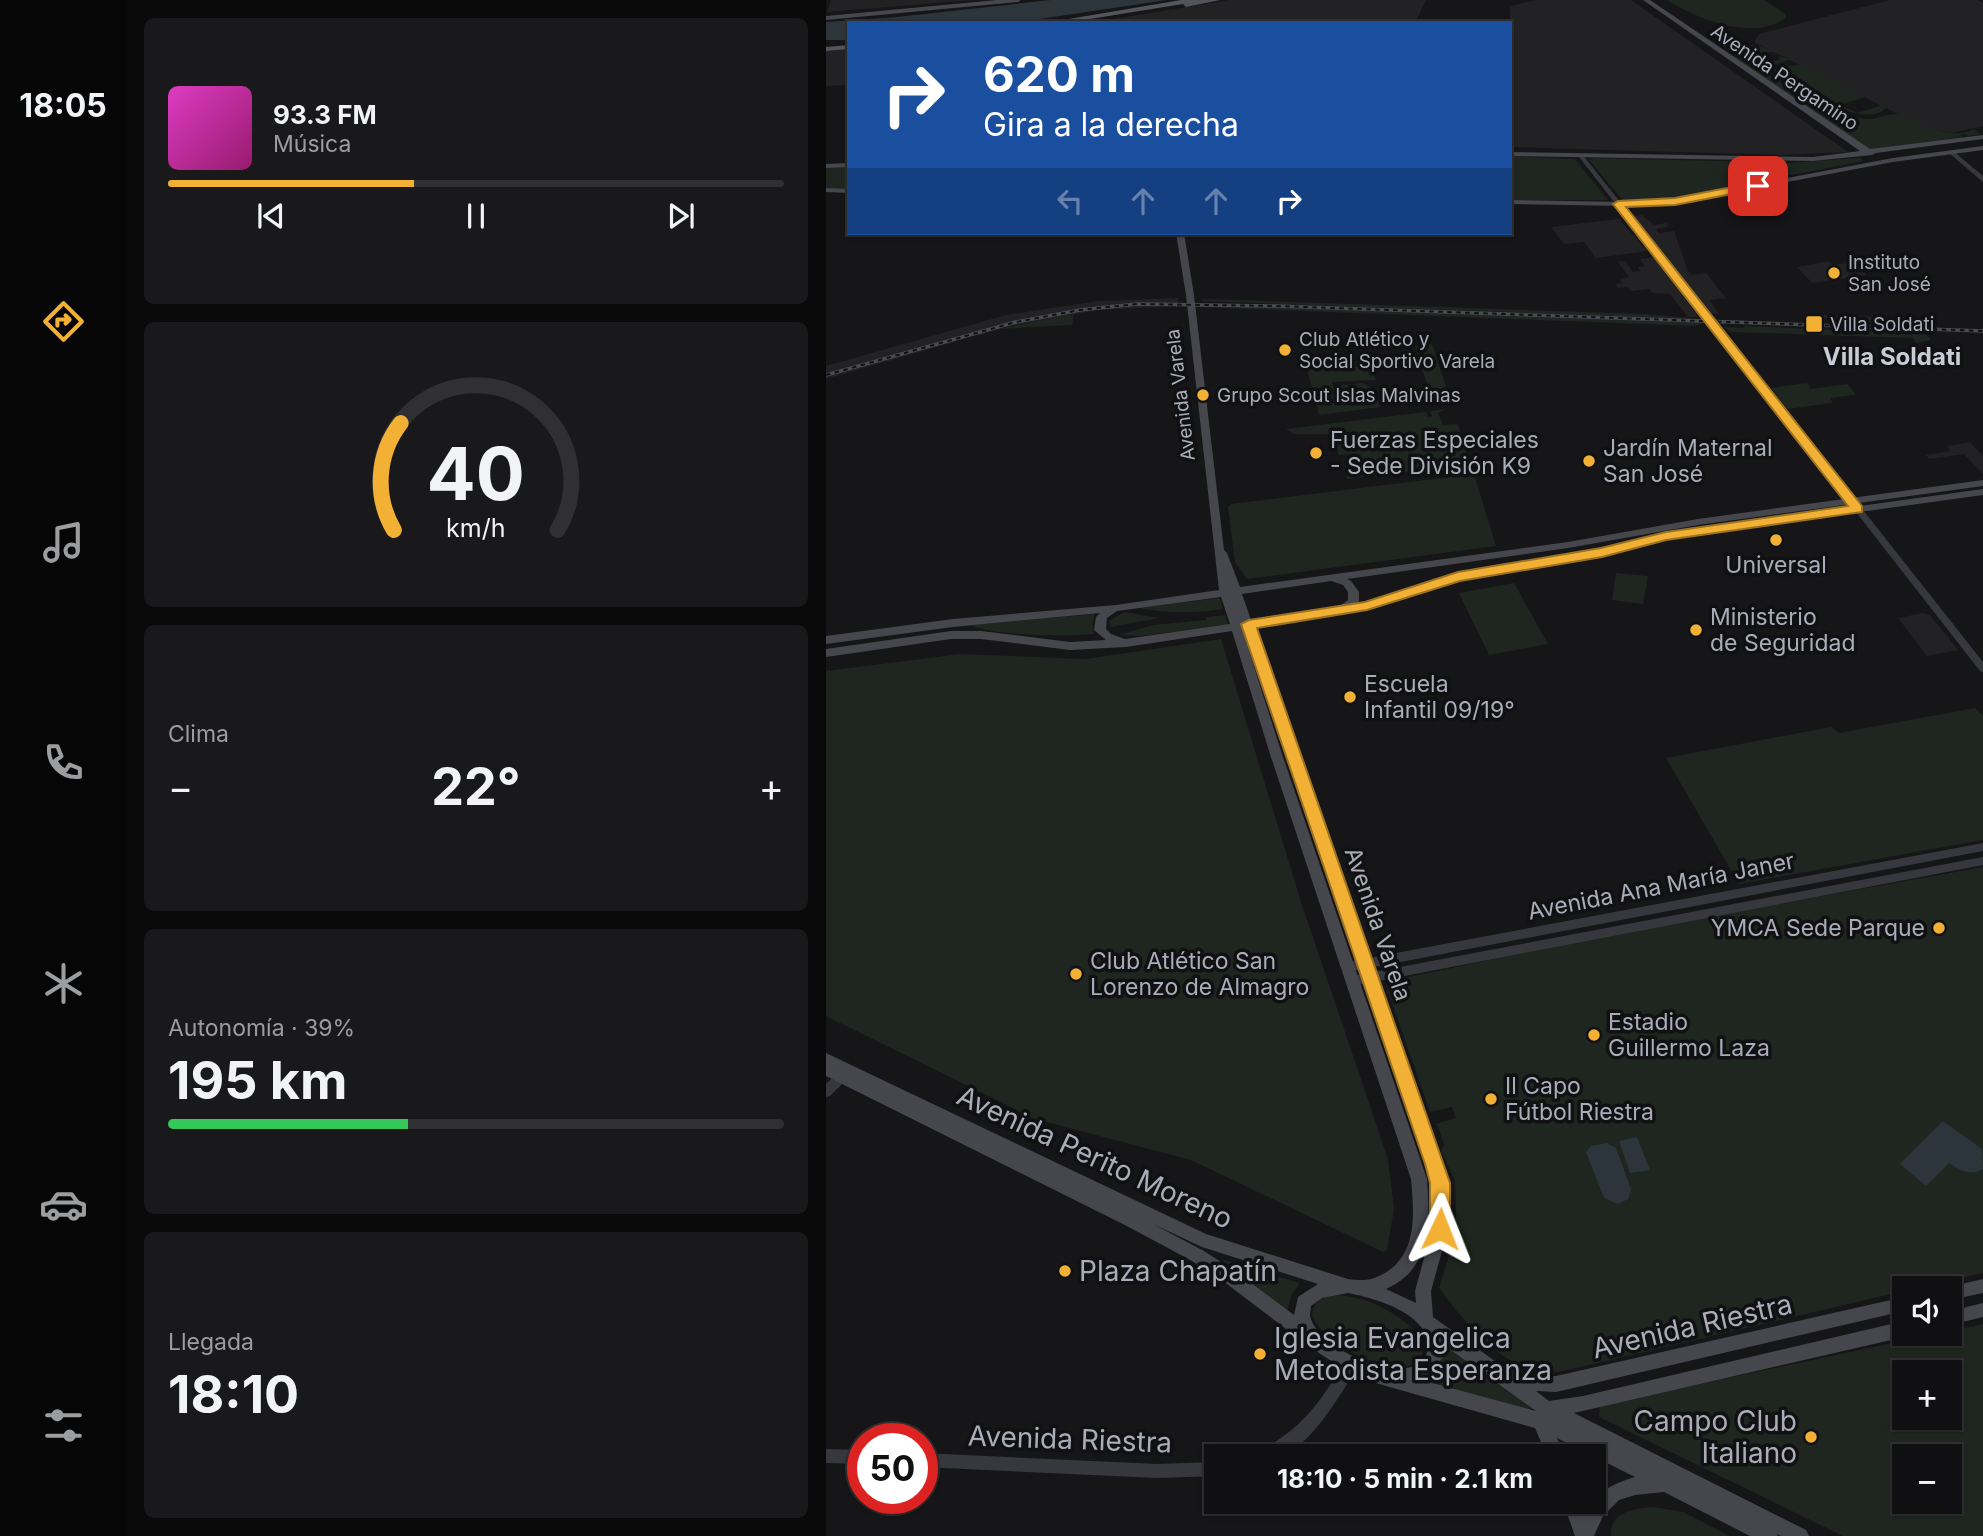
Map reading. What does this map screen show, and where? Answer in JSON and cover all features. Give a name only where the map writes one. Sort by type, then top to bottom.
[{"type":"main road","points":[[826,16],[995,0]]},
{"type":"main road","points":[[826,16],[1018,0]]},
{"type":"main road","points":[[1085,21],[1195,0]]},
{"type":"main road","points":[[1064,21],[1216,0]]},
{"type":"main road","name":"Avenida Pergamino","points":[[1637,0],[1862,155]]},
{"type":"main road","name":"Avenida Pergamino","points":[[1646,0],[1861,148],[1873,153]]},
{"type":"main road","points":[[826,47],[847,46]]},
{"type":"main road","points":[[1512,154],[1767,160],[1862,155],[1983,137]]},
{"type":"main road","points":[[1512,202],[1618,204],[1675,201],[1874,163],[1983,148]]},
{"type":"main road","points":[[826,166],[847,165]]},
{"type":"main road","points":[[826,190],[846,190]]},
{"type":"main road","name":"Avenida Varela","points":[[1180,235],[1220,551],[1226,559],[1230,591],[1318,825],[1440,1183],[1440,1229],[1423,1292],[1428,1322]]},
{"type":"main road","points":[[826,653],[951,635],[981,635],[1070,646],[1126,643],[1338,611],[1377,603],[1458,577],[1602,552],[1666,536],[1983,483]]},
{"type":"main road","points":[[826,640],[953,623],[1116,608],[1579,543],[1698,522],[1983,492]]},
{"type":"main road","points":[[1323,579],[1340,580],[1354,592],[1353,601],[1338,611]]},
{"type":"main road","points":[[1116,608],[1102,617],[1100,630],[1107,637],[1126,643]]},
{"type":"main road","name":"Avenida Varela","points":[[1242,625],[1301,829],[1419,1179],[1422,1213],[1411,1260],[1402,1273],[1388,1282],[1366,1288]]},
{"type":"main road","points":[[1301,829],[1318,825]]},
{"type":"main road","name":"Avenida Perito Moreno","points":[[826,1059],[838,1072],[1198,1256],[1316,1342]]},
{"type":"main road","name":"Avenida Perito Moreno","points":[[838,1072],[1202,1240],[1348,1286]]},
{"type":"main road","points":[[1769,1536],[1544,1415],[1493,1369],[1406,1305],[1366,1288],[1348,1286],[1319,1289],[1305,1298],[1302,1319],[1316,1342],[1350,1366],[1379,1376],[1544,1415],[1583,1427],[1800,1536]]},
{"type":"main road","points":[[1962,1290],[1983,1286]]},
{"type":"main road","name":"Avenida Riestra","points":[[1493,1369],[1530,1383],[1556,1384],[1892,1307]]},
{"type":"main road","points":[[1962,1315],[1983,1310]]},
{"type":"main road","points":[[1379,1376],[1408,1376],[1429,1366],[1436,1347],[1428,1322]]},
{"type":"main road","points":[[1544,1415],[1892,1332]]},
{"type":"main road","points":[[1748,1340],[1757,1364]]},
{"type":"main road","points":[[1583,1404],[1577,1415],[1583,1427]]},
{"type":"main road","points":[[1544,1415],[1552,1444]]},
{"type":"main road","points":[[1585,1536],[1594,1513],[1612,1493],[1629,1486],[1668,1484]]},
{"type":"main road","points":[[1577,1514],[1585,1536]]},
{"type":"street","points":[[1951,152],[1983,180]]},
{"type":"street","points":[[1581,156],[1983,669]]},
{"type":"street","name":"Avenida Ana María Janer","points":[[1350,974],[1638,911],[1983,847]]},
{"type":"street","name":"Avenida Ana María Janer","points":[[1368,970],[1639,925],[1983,861]]},
{"type":"street","points":[[1638,911],[1644,916],[1639,925]]},
{"type":"street","points":[[826,1092],[838,1072]]},
{"type":"street","points":[[1284,1444],[1301,1434],[1330,1402],[1350,1366]]},
{"type":"street","points":[[826,1456],[847,1457]]},
{"type":"street","name":"Avenida Riestra","points":[[938,1461],[1157,1471],[1204,1469]]},
{"type":"shaded area","points":[[831,0],[975,0],[827,12]]},
{"type":"shaded area","points":[[1051,0],[1167,0],[1025,21],[847,21],[847,40],[826,40],[826,22]]},
{"type":"shaded area","points":[[1229,0],[1426,0],[1416,21],[1101,21]]},
{"type":"shaded area","points":[[1536,0],[1631,0],[1848,152],[1781,155],[1512,147],[1510,6]]},
{"type":"shaded area","points":[[1667,0],[1764,0],[1786,14],[1786,18],[1773,25],[1742,28],[1709,20]]},
{"type":"shaded area","points":[[1890,0],[1977,0],[1983,3],[1983,126],[1951,133],[1926,128],[1754,42],[1759,34]]},
{"type":"shaded area","points":[[1740,45],[1758,45],[1776,52],[1749,56],[1757,61],[1752,63],[1757,65],[1781,59],[1777,56],[1790,59],[1771,66],[1769,74],[1801,93],[1845,113],[1866,119],[1898,114],[1937,130],[1954,133],[1974,129],[1980,134],[1871,150],[1735,58],[1732,50]]},
{"type":"shaded area","points":[[847,49],[847,85],[826,86],[826,51]]},
{"type":"shaded area","points":[[1802,65],[1865,97],[1840,105],[1856,112],[1848,111],[1798,89],[1775,74],[1774,70],[1782,66]]},
{"type":"shaded area","points":[[1878,103],[1887,107],[1877,113],[1858,113],[1880,106]]},
{"type":"shaded area","points":[[1512,156],[1575,159],[1608,200],[1512,200]]},
{"type":"shaded area","points":[[1860,158],[1864,161],[1791,175],[1783,175],[1774,164]]},
{"type":"shaded area","points":[[1589,160],[1759,162],[1777,179],[1655,201],[1624,202]]},
{"type":"shaded area","points":[[826,167],[847,167],[847,189],[826,188]]},
{"type":"shaded area","points":[[1642,215],[1654,225],[1666,223],[1669,227],[1656,229],[1659,233],[1674,231],[1688,271],[1692,275],[1706,273],[1726,298],[1710,300],[1719,314],[1710,313],[1632,217]]},
{"type":"shaded area","points":[[1619,219],[1647,251],[1596,258],[1584,242],[1564,244],[1551,227]]},
{"type":"shaded area","points":[[1654,257],[1698,317],[1688,317],[1670,294],[1653,293],[1649,289],[1631,291],[1628,287],[1618,288],[1615,284],[1622,283],[1620,279],[1629,277],[1618,262],[1625,261],[1633,272],[1640,271],[1638,267],[1645,266],[1640,259]]},
{"type":"shaded area","name":"Instituto San José","points":[[1829,261],[1833,265],[1856,262],[1867,275],[1812,283],[1797,267]]},
{"type":"shaded area","points":[[1178,298],[1179,306],[1097,310],[983,331],[984,334],[953,339],[954,342],[826,379],[826,366],[1006,315],[1098,301]]},
{"type":"shaded area","points":[[1202,301],[1646,314],[1699,319]]},
{"type":"shaded area","points":[[1200,307],[1702,323],[1696,326]]},
{"type":"shaded area","points":[[1074,314],[1072,325],[998,329]]},
{"type":"shaded area","points":[[1803,314],[1909,318],[1910,322],[1849,322]]},
{"type":"shaded area","points":[[1723,327],[1925,334],[1931,340],[1916,343],[1913,338],[1731,332]]},
{"type":"shaded area","points":[[1432,344],[1450,399],[1432,401],[1415,346]]},
{"type":"shaded area","points":[[1320,359],[1322,365],[1365,360],[1371,362],[1376,380],[1332,382],[1333,386],[1363,383],[1374,389],[1380,407],[1319,415],[1305,361]]},
{"type":"shaded area","points":[[1807,383],[1811,389],[1847,384],[1856,395],[1830,398],[1833,403],[1787,409],[1771,388]]},
{"type":"shaded area","points":[[1446,409],[1438,413],[1443,425],[1458,424],[1470,464],[1347,479],[1345,461],[1357,457],[1355,454],[1339,455],[1331,434],[1294,434],[1286,429],[1426,412],[1428,417],[1432,416],[1430,411]]},
{"type":"shaded area","points":[[1970,442],[1983,456],[1983,474],[1964,454],[1929,459],[1926,455],[1950,451],[1947,446]]},
{"type":"shaded area","points":[[1474,474],[1496,546],[1247,579],[1235,562],[1228,507],[1231,504]]},
{"type":"shaded area","points":[[1616,573],[1648,576],[1643,604],[1612,600]]},
{"type":"shaded area","points":[[1514,583],[1548,644],[1489,655],[1459,593]]},
{"type":"shaded area","points":[[1220,598],[1223,609],[1212,611],[1180,612],[1137,608]]},
{"type":"shaded area","points":[[1124,612],[1159,618],[1111,627],[1109,621]]},
{"type":"shaded area","points":[[1923,613],[1930,615],[1958,650],[1927,656],[1898,618]]},
{"type":"shaded area","points":[[1095,614],[1092,624],[1094,634],[1012,633],[971,625]]},
{"type":"shaded area","points":[[1225,615],[1228,625],[1139,636],[1119,635],[1153,625],[1206,620],[1206,617]]},
{"type":"shaded area","name":"Club Atlético San Lorenzo de Almagro","points":[[1221,639],[1301,902],[1388,1159],[1394,1209],[1387,1250],[1383,1252],[1191,1160],[1035,1119],[826,1016],[826,671],[961,654],[1086,659]]},
{"type":"shaded area","points":[[1975,708],[1983,716],[1983,840],[1739,884],[1666,758],[1831,727],[1839,733]]},
{"type":"shaded area","points":[[1983,867],[1983,1273],[1962,1278],[1892,1276],[1892,1294],[1559,1372],[1535,1371],[1518,1364],[1492,1347],[1468,1324],[1439,1288],[1453,1242],[1456,1217],[1455,1181],[1441,1150],[1444,1145],[1435,1124],[1456,1118],[1452,1107],[1430,1112],[1386,986],[1389,981],[1644,928]]},
{"type":"shaded area","points":[[1943,1121],[1982,1149],[1983,1169],[1969,1172],[1949,1163],[1926,1186],[1900,1164]]},
{"type":"shaded area","points":[[1637,1137],[1650,1170],[1630,1173],[1619,1141]]},
{"type":"shaded area","points":[[1607,1143],[1616,1148],[1631,1189],[1628,1199],[1618,1204],[1604,1198],[1586,1152],[1591,1146]]},
{"type":"shaded area","points":[[1221,1259],[1300,1283],[1292,1294],[1287,1311]]},
{"type":"shaded area","points":[[1338,1295],[1374,1303],[1405,1322],[1422,1340],[1422,1360],[1410,1365],[1378,1363],[1361,1357],[1329,1338],[1318,1326],[1312,1315],[1313,1310],[1320,1300]]},
{"type":"shaded area","name":"Campo Club Italiano","points":[[1983,1324],[1983,1536],[1843,1536],[1599,1417],[1600,1405],[1892,1343],[1892,1346],[1962,1346],[1962,1328]]},
{"type":"shaded area","points":[[1443,1342],[1524,1400],[1531,1409],[1511,1407],[1424,1385],[1439,1371]]},
{"type":"shaded area","points":[[1653,1507],[1683,1512],[1730,1536],[1611,1536],[1614,1521],[1624,1513]]},
{"type":"railway","points":[[826,375],[1016,322],[1080,310],[1137,304],[1277,306],[1983,331]]},
{"type":"place","name":"Instituto San José","points":[[1834,273]]},
{"type":"place","name":"Villa Soldati","points":[[1814,324]]},
{"type":"place","name":"Club Atlético y Social Sportivo Varela","points":[[1285,350]]},
{"type":"place","name":"Grupo Scout Islas Malvinas","points":[[1203,395]]},
{"type":"place","name":"Fuerzas Especiales - Sede División K9","points":[[1316,453]]},
{"type":"place","name":"Jardín Maternal San José","points":[[1589,461]]},
{"type":"place","name":"Universal","points":[[1776,540]]},
{"type":"place","name":"Ministerio de Seguridad","points":[[1696,630]]},
{"type":"place","name":"Escuela Infantil 09/19°","points":[[1350,697]]},
{"type":"place","name":"YMCA Sede Parque","points":[[1939,928]]},
{"type":"place","name":"Club Atlético San Lorenzo de Almagro","points":[[1076,974]]},
{"type":"place","name":"Estadio Guillermo Laza","points":[[1594,1035]]},
{"type":"place","name":"Il Capo Fútbol Riestra","points":[[1491,1099]]},
{"type":"place","name":"Plaza Chapatín","points":[[1065,1271]]},
{"type":"place","name":"Iglesia Evangelica Metodista Esperanza","points":[[1260,1354]]},
{"type":"place","name":"Campo Club Italiano","points":[[1811,1437]]},
{"type":"district","name":"Villa Soldati","points":[[1892,357]]},
{"type":"route","points":[[1440,1229],[1440,1183],[1425,1134],[1249,624],[1367,606],[1458,577],[1602,552],[1666,536],[1858,509],[1618,204],[1675,201],[1758,186]]}]
